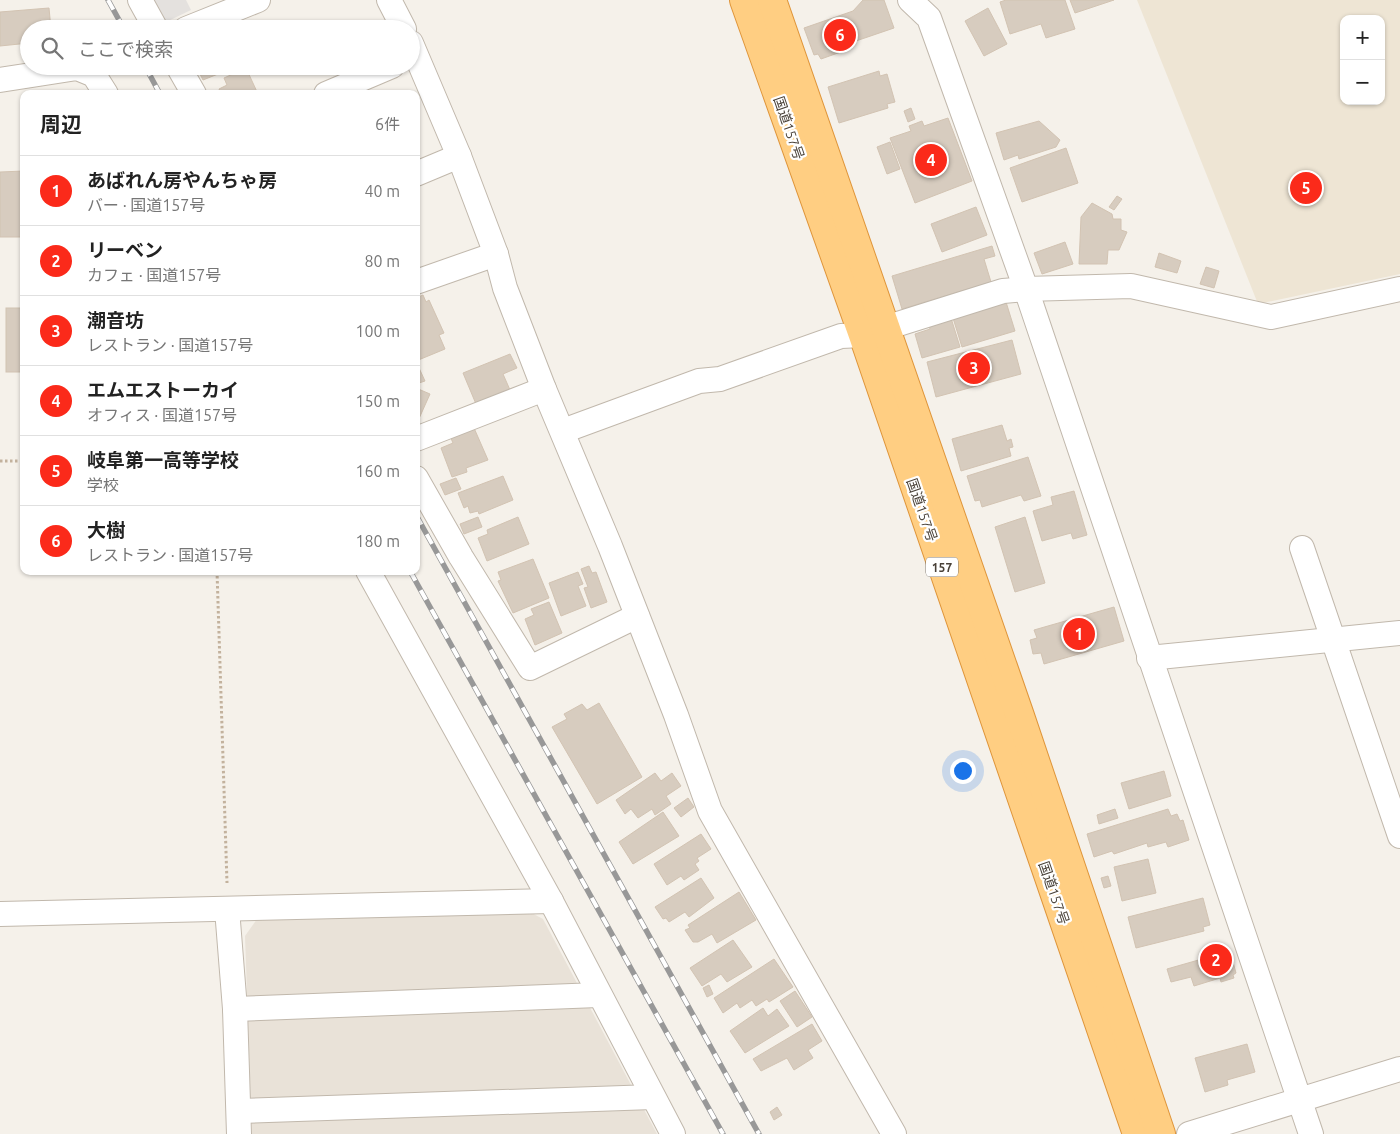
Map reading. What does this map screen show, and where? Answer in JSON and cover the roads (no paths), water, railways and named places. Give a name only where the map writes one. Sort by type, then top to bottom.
[{"type":"highway","name":"国道157号","points":[[744,0],[874,332],[1020,716],[1161,1134]]},
{"type":"highway","name":"国道157号","points":[[772,0],[874,332],[1137,1134]]},
{"type":"street","points":[[140,0],[151,20]]},
{"type":"street","points":[[208,20],[258,0]]},
{"type":"street","points":[[388,0],[399,20]]},
{"type":"street","points":[[910,0],[929,18],[1026,289],[1311,1134]]},
{"type":"street","points":[[420,66],[459,156],[496,254],[505,288],[544,389],[638,616],[710,811],[894,1134]]},
{"type":"street","points":[[0,80],[32,75]]},
{"type":"street","points":[[94,75],[103,90]]},
{"type":"street","points":[[183,75],[192,90]]},
{"type":"street","points":[[335,90],[371,75]]},
{"type":"street","points":[[420,172],[459,156]]},
{"type":"street","points":[[420,281],[496,254]]},
{"type":"street","points":[[563,431],[699,381],[720,379],[841,336],[874,332],[1003,291],[1131,286],[1271,317],[1400,289]]},
{"type":"street","points":[[420,437],[544,389]]},
{"type":"street","points":[[420,485],[461,557],[530,668],[638,616]]},
{"type":"street","points":[[1302,548],[1400,836]]},
{"type":"street","points":[[370,575],[551,901],[598,995],[673,1134]]},
{"type":"street","points":[[1149,658],[1400,633]]},
{"type":"street","points":[[0,914],[551,901]]},
{"type":"street","points":[[227,909],[235,1009],[239,1134]]},
{"type":"street","points":[[235,1009],[598,995]]},
{"type":"street","points":[[1189,1134],[1400,1070]]},
{"type":"street","points":[[239,1111],[653,1097]]},
{"type":"railway","points":[[108,0],[119,20]]},
{"type":"railway","points":[[150,75],[158,90]]},
{"type":"railway","points":[[420,522],[759,1134]]},
{"type":"railway","points":[[412,575],[723,1134]]},
{"type":"place","name":"大樹","points":[[840,35]]},
{"type":"place","name":"エムエストーカイ","points":[[931,160]]},
{"type":"place","name":"岐阜第一高等学校","points":[[1306,188]]},
{"type":"place","name":"潮音坊","points":[[974,368]]},
{"type":"place","name":"あばれん房やんちゃ房","points":[[1079,634]]},
{"type":"place","name":"リーベン","points":[[1216,960]]}]
